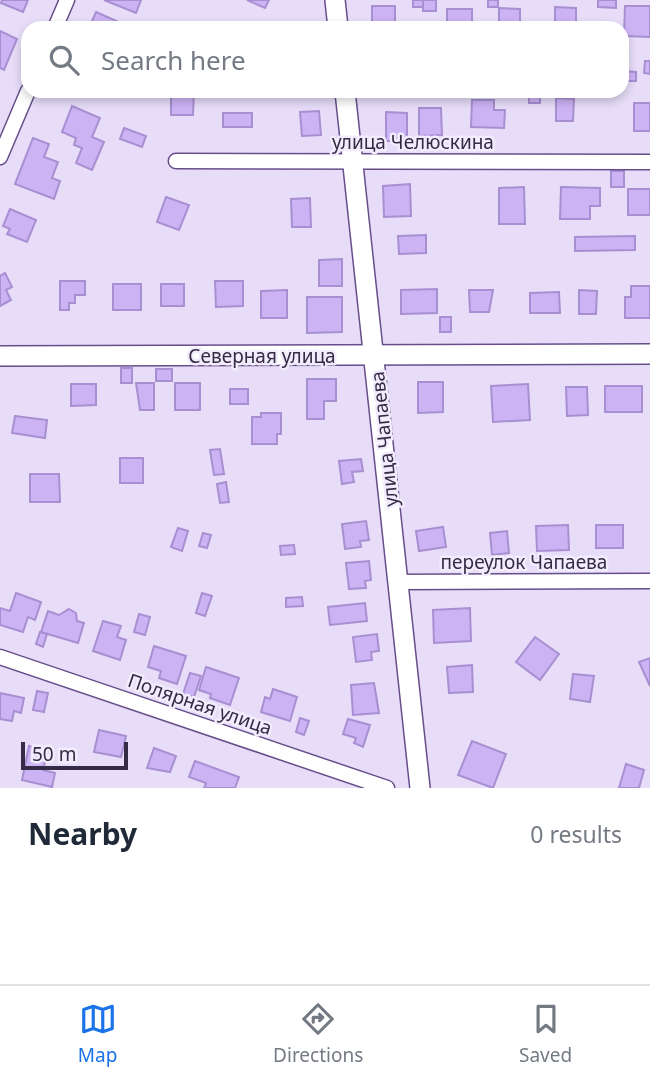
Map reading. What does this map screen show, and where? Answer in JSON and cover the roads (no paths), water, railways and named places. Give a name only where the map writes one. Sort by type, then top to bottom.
[{"type":"street","points":[[58,21],[68,0]]},
{"type":"street","points":[[335,0],[337,21]]},
{"type":"street","points":[[0,157],[25,98]]},
{"type":"street","name":"улица Чапаева","points":[[346,98],[420,788]]},
{"type":"street","name":"улица Челюскина","points":[[176,161],[650,162]]},
{"type":"street","name":"Северная улица","points":[[0,356],[650,354]]},
{"type":"street","name":"переулок Чапаева","points":[[398,582],[650,580]]},
{"type":"street","name":"Полярная улица","points":[[0,657],[387,788]]}]
